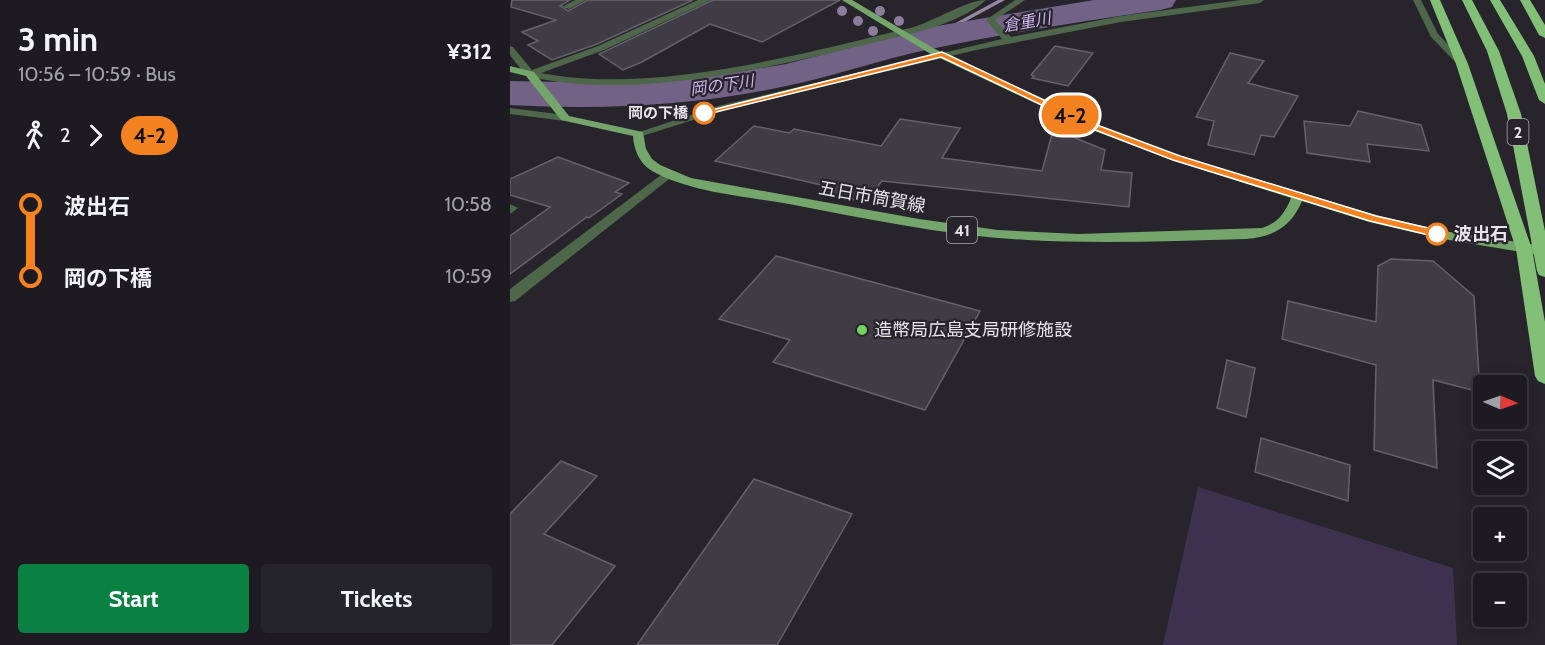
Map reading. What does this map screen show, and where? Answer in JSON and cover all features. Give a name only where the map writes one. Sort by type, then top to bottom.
[{"type":"highway","name":"2","points":[[1435,0],[1462,64],[1524,249],[1545,376]]},
{"type":"highway","name":"2","points":[[1467,0],[1493,51],[1514,114],[1545,271]]},
{"type":"highway","name":"2","points":[[1495,0],[1528,56],[1545,100]]},
{"type":"highway","points":[[1525,0],[1545,35]]},
{"type":"main road","points":[[846,0],[900,34],[937,53],[1094,127],[1176,158],[1374,219],[1443,235],[1545,251]]},
{"type":"main road","points":[[510,69],[534,77],[562,114],[639,134]]},
{"type":"main road","name":"五日市筒賀線","points":[[639,134],[639,144],[645,159],[655,167],[669,172],[738,191],[912,222],[998,234],[1091,239],[1148,239],[1258,233],[1278,227],[1294,208],[1298,196]]},
{"type":"street","points":[[566,7],[582,0]]},
{"type":"street","points":[[534,77],[690,5],[706,0]]},
{"type":"street","points":[[510,49],[534,77],[615,82],[688,77],[798,58],[900,34],[932,24],[982,0]]},
{"type":"street","points":[[1006,38],[990,20],[1021,0]]},
{"type":"street","points":[[639,134],[722,108],[937,53],[1006,38],[1260,0]]},
{"type":"street","points":[[1417,0],[1434,35],[1462,64]]},
{"type":"street","points":[[510,111],[562,114]]},
{"type":"street","points":[[510,297],[669,172]]},
{"type":"shaded area","points":[[1198,487],[1453,568],[1457,645],[1163,645]]},
{"type":"building","points":[[512,0],[570,0],[560,6],[568,11],[588,0],[693,0],[597,44],[552,60],[528,45],[538,41],[522,32],[556,20],[511,7]]},
{"type":"building","points":[[713,0],[840,0],[762,42],[710,24],[642,62],[623,70],[599,54]]},
{"type":"building","points":[[1055,46],[1093,53],[1068,86],[1032,78],[1034,76],[1031,75]]},
{"type":"building","points":[[1230,53],[1264,61],[1248,83],[1298,96],[1274,137],[1261,135],[1254,155],[1208,145],[1214,121],[1196,117]]},
{"type":"building","points":[[1358,111],[1421,125],[1429,151],[1367,144],[1370,162],[1307,153],[1304,121],[1350,126]]},
{"type":"building","points":[[900,119],[960,128],[942,158],[1042,171],[1052,134],[1068,135],[1105,150],[1101,170],[1132,173],[1129,207],[882,181],[865,202],[820,193],[826,186],[715,161],[754,126],[789,133],[794,129],[881,146]]},
{"type":"building","points":[[558,157],[629,183],[615,192],[622,194],[510,274],[510,236],[550,207],[510,195],[510,179]]},
{"type":"building","name":"造幣局広島支局研修施設","points":[[776,256],[980,311],[925,410],[773,362],[790,340],[719,319]]},
{"type":"building","points":[[1391,259],[1433,261],[1474,296],[1479,375],[1473,375],[1473,390],[1433,380],[1437,468],[1374,450],[1376,365],[1282,339],[1288,301],[1376,322],[1378,266]]},
{"type":"building","points":[[1227,360],[1255,368],[1246,417],[1217,408]]},
{"type":"building","points":[[1261,438],[1350,465],[1348,501],[1255,472]]},
{"type":"building","points":[[561,461],[597,476],[544,534],[615,566],[552,645],[510,645],[510,514]]},
{"type":"building","points":[[754,479],[852,514],[777,645],[637,645]]},
{"type":"waterway","points":[[929,39],[1002,0]]},
{"type":"waterway","name":"岡の下川","points":[[510,93],[614,95],[718,87],[786,75],[931,38],[1160,0]]},
{"type":"bus line","name":"4-2","points":[[704,113],[942,55],[1094,127],[1176,158],[1374,219],[1437,234]]},
{"type":"place","name":"岡の下橋","points":[[704,113]]},
{"type":"place","name":"波出石","points":[[1437,234]]},
{"type":"place","name":"造幣局広島支局研修施設","points":[[862,330]]},
{"type":"water label","name":"倉重川","points":[[1027,22]]}]
